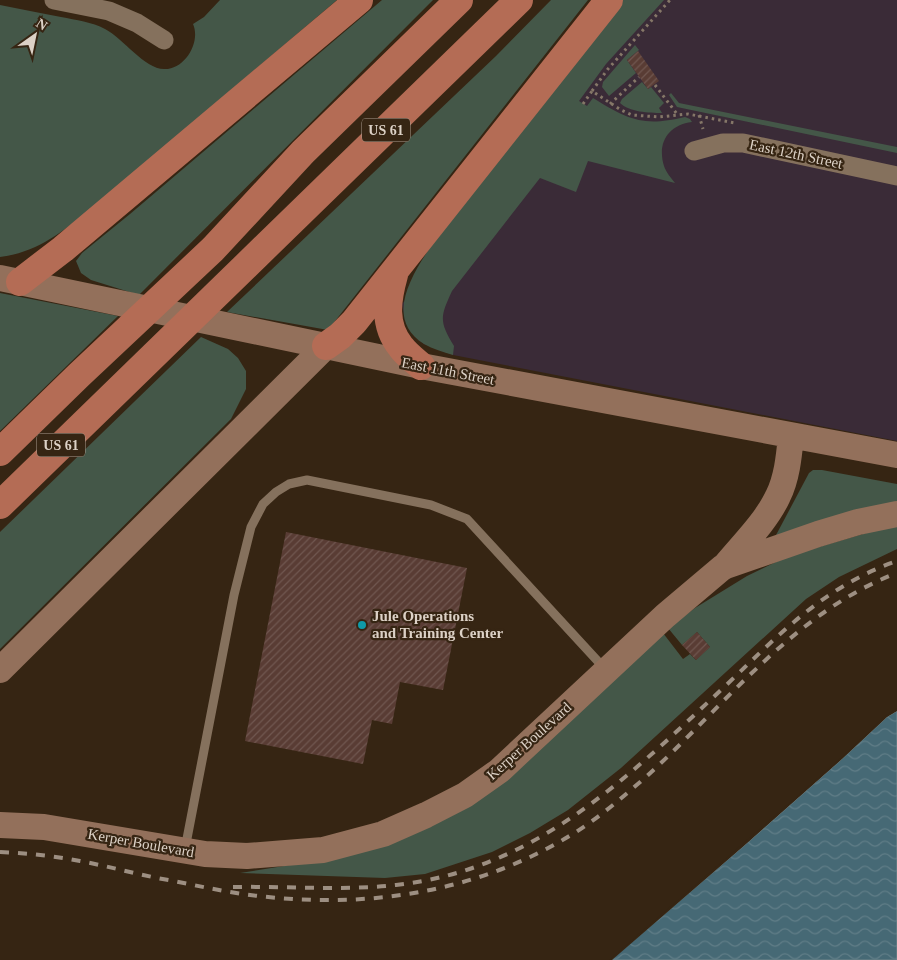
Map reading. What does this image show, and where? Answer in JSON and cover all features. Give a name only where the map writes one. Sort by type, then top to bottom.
[{"type":"highway","points":[[10,280],[63,249],[359,0]]},
{"type":"highway","name":"US 61","points":[[0,452],[213,249],[303,152],[459,0]]},
{"type":"highway","name":"US 61","points":[[0,505],[519,0]]},
{"type":"highway","points":[[326,346],[340,336],[354,322],[609,0]]},
{"type":"highway","points":[[396,268],[388,296],[387,312],[391,331],[401,347],[421,366]]},
{"type":"main road","name":"East 11th Street","points":[[10,280],[421,366],[791,436],[897,454]]},
{"type":"main road","points":[[0,670],[326,346]]},
{"type":"main road","points":[[723,567],[754,531],[778,497],[785,476],[791,436]]},
{"type":"main road","name":"Kerper Boulevard","points":[[0,825],[24,825],[63,830],[206,854],[247,856],[323,850],[383,834],[418,819],[464,795],[499,771],[665,616],[723,567],[818,534],[858,522],[897,514]]},
{"type":"street","points":[[54,0],[109,11],[137,23],[164,40]]},
{"type":"street","name":"East 12th Street","points":[[694,151],[723,143],[743,143],[897,176]]},
{"type":"lane","points":[[185,851],[234,595],[251,526],[262,504],[289,484],[307,480],[431,506],[467,519],[606,670]]},
{"type":"path","points":[[592,91],[608,69],[670,0]]},
{"type":"path","points":[[610,104],[639,77]]},
{"type":"path","points":[[655,85],[677,114]]},
{"type":"shaded area","points":[[638,0],[897,0],[897,441],[453,355],[424,344],[414,335],[405,320],[402,304]]},
{"type":"green space","points":[[220,0],[337,0],[90,210],[58,234],[37,246],[26,251],[0,257],[0,5],[78,20],[100,27],[112,33],[142,59],[157,68],[165,69],[172,68],[185,60],[190,53],[195,39],[193,24],[204,17]]},
{"type":"green space","points":[[382,0],[433,0],[139,295],[91,280],[81,273],[76,261],[82,253]]},
{"type":"green space","points":[[551,0],[588,0],[328,330],[227,312],[496,56]]},
{"type":"green space","points":[[623,0],[664,0],[606,64],[579,101],[587,106],[593,98],[617,112],[637,120],[658,121],[685,117],[690,119],[692,122],[671,131],[663,143],[662,158],[664,166],[675,183],[588,161],[576,192],[540,178],[452,291],[443,313],[443,319],[446,331],[454,346],[453,355],[424,344],[411,332],[404,318],[404,304],[408,288],[423,258],[441,231]]},
{"type":"green space","points":[[635,45],[639,50],[627,60],[636,73],[609,96],[602,87],[603,82]]},
{"type":"green space","points":[[642,82],[648,89],[651,87],[664,103],[659,108],[662,113],[634,110],[620,103],[622,99]]},
{"type":"green space","points":[[671,93],[679,103],[897,147],[897,153],[677,107],[669,95]]},
{"type":"green space","points":[[0,293],[118,316],[0,431]]},
{"type":"green space","points":[[201,337],[228,349],[238,358],[246,371],[246,389],[231,419],[0,649],[0,532]]},
{"type":"green space","points":[[813,470],[897,484],[897,505],[775,537],[809,473]]},
{"type":"green space","points":[[897,524],[897,549],[839,577],[806,599],[621,768],[568,810],[530,833],[492,852],[425,874],[385,878],[240,873],[340,857],[375,848],[663,633],[683,659],[690,654],[696,660],[710,647],[697,632],[682,645],[668,628],[695,608],[747,576],[788,556]]},
{"type":"water","points":[[897,711],[897,960],[611,960],[746,844],[887,717]]},
{"type":"pier","points":[[897,708],[897,711],[887,717],[746,844],[612,960],[609,960],[841,758],[885,716]]},
{"type":"building","points":[[638,51],[659,81],[648,89],[627,60]]},
{"type":"building","name":"Jule Operations and Training Center","points":[[286,532],[467,568],[443,690],[400,682],[392,724],[372,720],[363,764],[245,741]]},
{"type":"building","points":[[697,632],[710,647],[696,660],[682,645]]},
{"type":"railway","points":[[233,887],[335,888],[396,885],[446,876],[492,861],[534,840],[574,816],[612,787],[685,724],[802,615],[823,599],[870,572],[897,561]]},
{"type":"railway","points":[[0,852],[30,854],[92,863],[227,892],[301,899],[342,900],[383,897],[463,882],[502,869],[539,853],[585,826],[647,776],[763,662],[794,635],[826,611],[860,590],[897,573]]},
{"type":"place","name":"Jule Operations and Training Center","points":[[362,625]]}]
